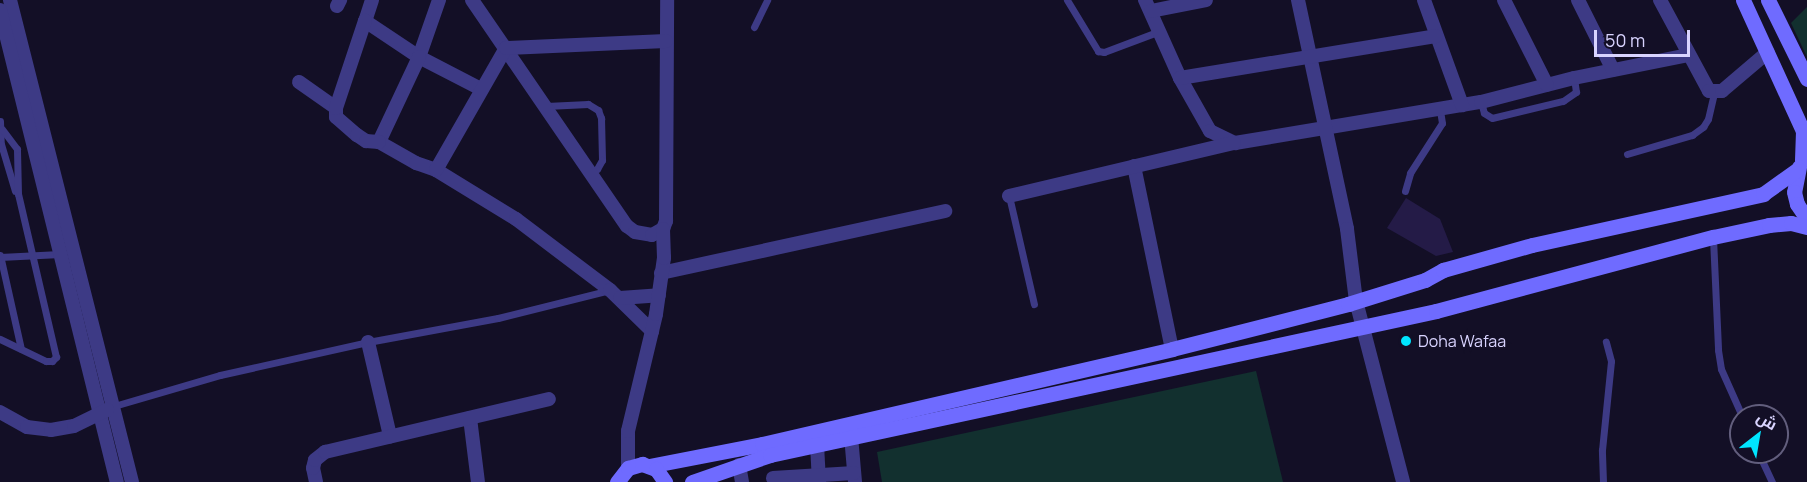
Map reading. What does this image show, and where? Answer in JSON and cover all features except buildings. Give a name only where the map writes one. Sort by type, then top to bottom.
[{"type":"street","points":[[10,0],[68,254],[99,414],[117,482]]},
{"type":"street","points":[[372,0],[336,108],[336,117],[366,141],[379,142],[416,163],[436,170],[516,219],[615,294],[652,331]]},
{"type":"street","points":[[379,142],[419,57],[439,0]]},
{"type":"street","points":[[472,0],[630,230],[652,235],[663,229]]},
{"type":"street","points":[[619,478],[652,331],[662,273],[663,229],[666,213],[667,0]]},
{"type":"street","points":[[1206,0],[1148,5],[1180,78],[1210,131],[1235,143]]},
{"type":"street","points":[[1298,0],[1347,229],[1356,301],[1403,482]]},
{"type":"street","points":[[1424,0],[1462,105]]},
{"type":"street","points":[[1504,0],[1547,85]]},
{"type":"street","points":[[1578,0],[1613,70]]},
{"type":"street","points":[[1660,0],[1705,87],[1714,93],[1722,92],[1768,52]]},
{"type":"street","points":[[1743,0],[1803,131],[1802,161],[1794,192],[1797,204],[1807,219]]},
{"type":"street","points":[[1768,0],[1807,79]]},
{"type":"street","points":[[0,10],[68,254],[114,406],[132,482]]},
{"type":"street","points":[[365,21],[419,57],[481,89]]},
{"type":"street","points":[[1180,78],[1309,55],[1436,36]]},
{"type":"street","points":[[506,48],[666,41]]},
{"type":"street","points":[[436,170],[506,48]]},
{"type":"street","points":[[1009,196],[1235,143],[1481,102],[1574,78],[1688,54]]},
{"type":"street","points":[[299,82],[336,108]]},
{"type":"street","points":[[619,478],[635,465],[649,466],[762,444],[1172,349],[1356,301],[1425,280],[1443,270],[1532,245],[1763,194],[1802,161]]},
{"type":"street","points":[[1134,166],[1172,349]]},
{"type":"street","points":[[662,273],[945,211]]},
{"type":"street","points":[[692,482],[739,465],[817,444],[1436,311],[1713,237],[1768,225],[1791,223],[1807,226]]},
{"type":"street","points":[[615,294],[659,295]]},
{"type":"street","points":[[368,342],[390,436]]},
{"type":"street","points":[[316,482],[313,468],[318,455],[549,399]]},
{"type":"street","points":[[0,412],[27,427],[51,430],[74,426],[114,406]]},
{"type":"street","points":[[470,418],[478,482]]},
{"type":"street","points":[[770,456],[774,480],[855,478],[851,436]]},
{"type":"street","points":[[817,444],[819,478]]},
{"type":"street","points":[[739,465],[742,482]]},
{"type":"street","points":[[649,466],[661,474],[665,482]]},
{"type":"lane","points":[[754,27],[767,0]]},
{"type":"lane","points":[[1068,0],[1098,51],[1104,52],[1160,31]]},
{"type":"lane","points":[[1481,102],[1484,113],[1492,118],[1563,101],[1576,92],[1574,78]]},
{"type":"lane","points":[[1627,154],[1692,135],[1703,127],[1708,119],[1714,93]]},
{"type":"lane","points":[[544,106],[588,104],[598,110],[601,118],[602,160],[597,169],[590,174]]},
{"type":"lane","points":[[1405,191],[1410,173],[1442,123],[1440,110]]},
{"type":"lane","points":[[0,339],[49,362],[56,357],[18,194],[1,144],[1,125]]},
{"type":"lane","points":[[1,125],[18,153],[16,168],[18,194]]},
{"type":"lane","points":[[1009,196],[1034,304]]},
{"type":"lane","points":[[1713,237],[1716,330],[1721,369],[1737,404]]},
{"type":"lane","points":[[21,349],[0,256],[68,254]]},
{"type":"lane","points":[[114,406],[220,375],[368,342],[615,294]]},
{"type":"lane","points":[[1603,482],[1602,450],[1611,361],[1606,342]]},
{"type":"lane","points":[[1764,464],[1772,482]]},
{"type":"green space","points":[[1807,7],[1807,57],[1791,23]]},
{"type":"green space","points":[[1256,371],[1283,482],[882,482],[877,452]]},
{"type":"place","name":"Doha Wafaa","points":[[1406,341]]}]
